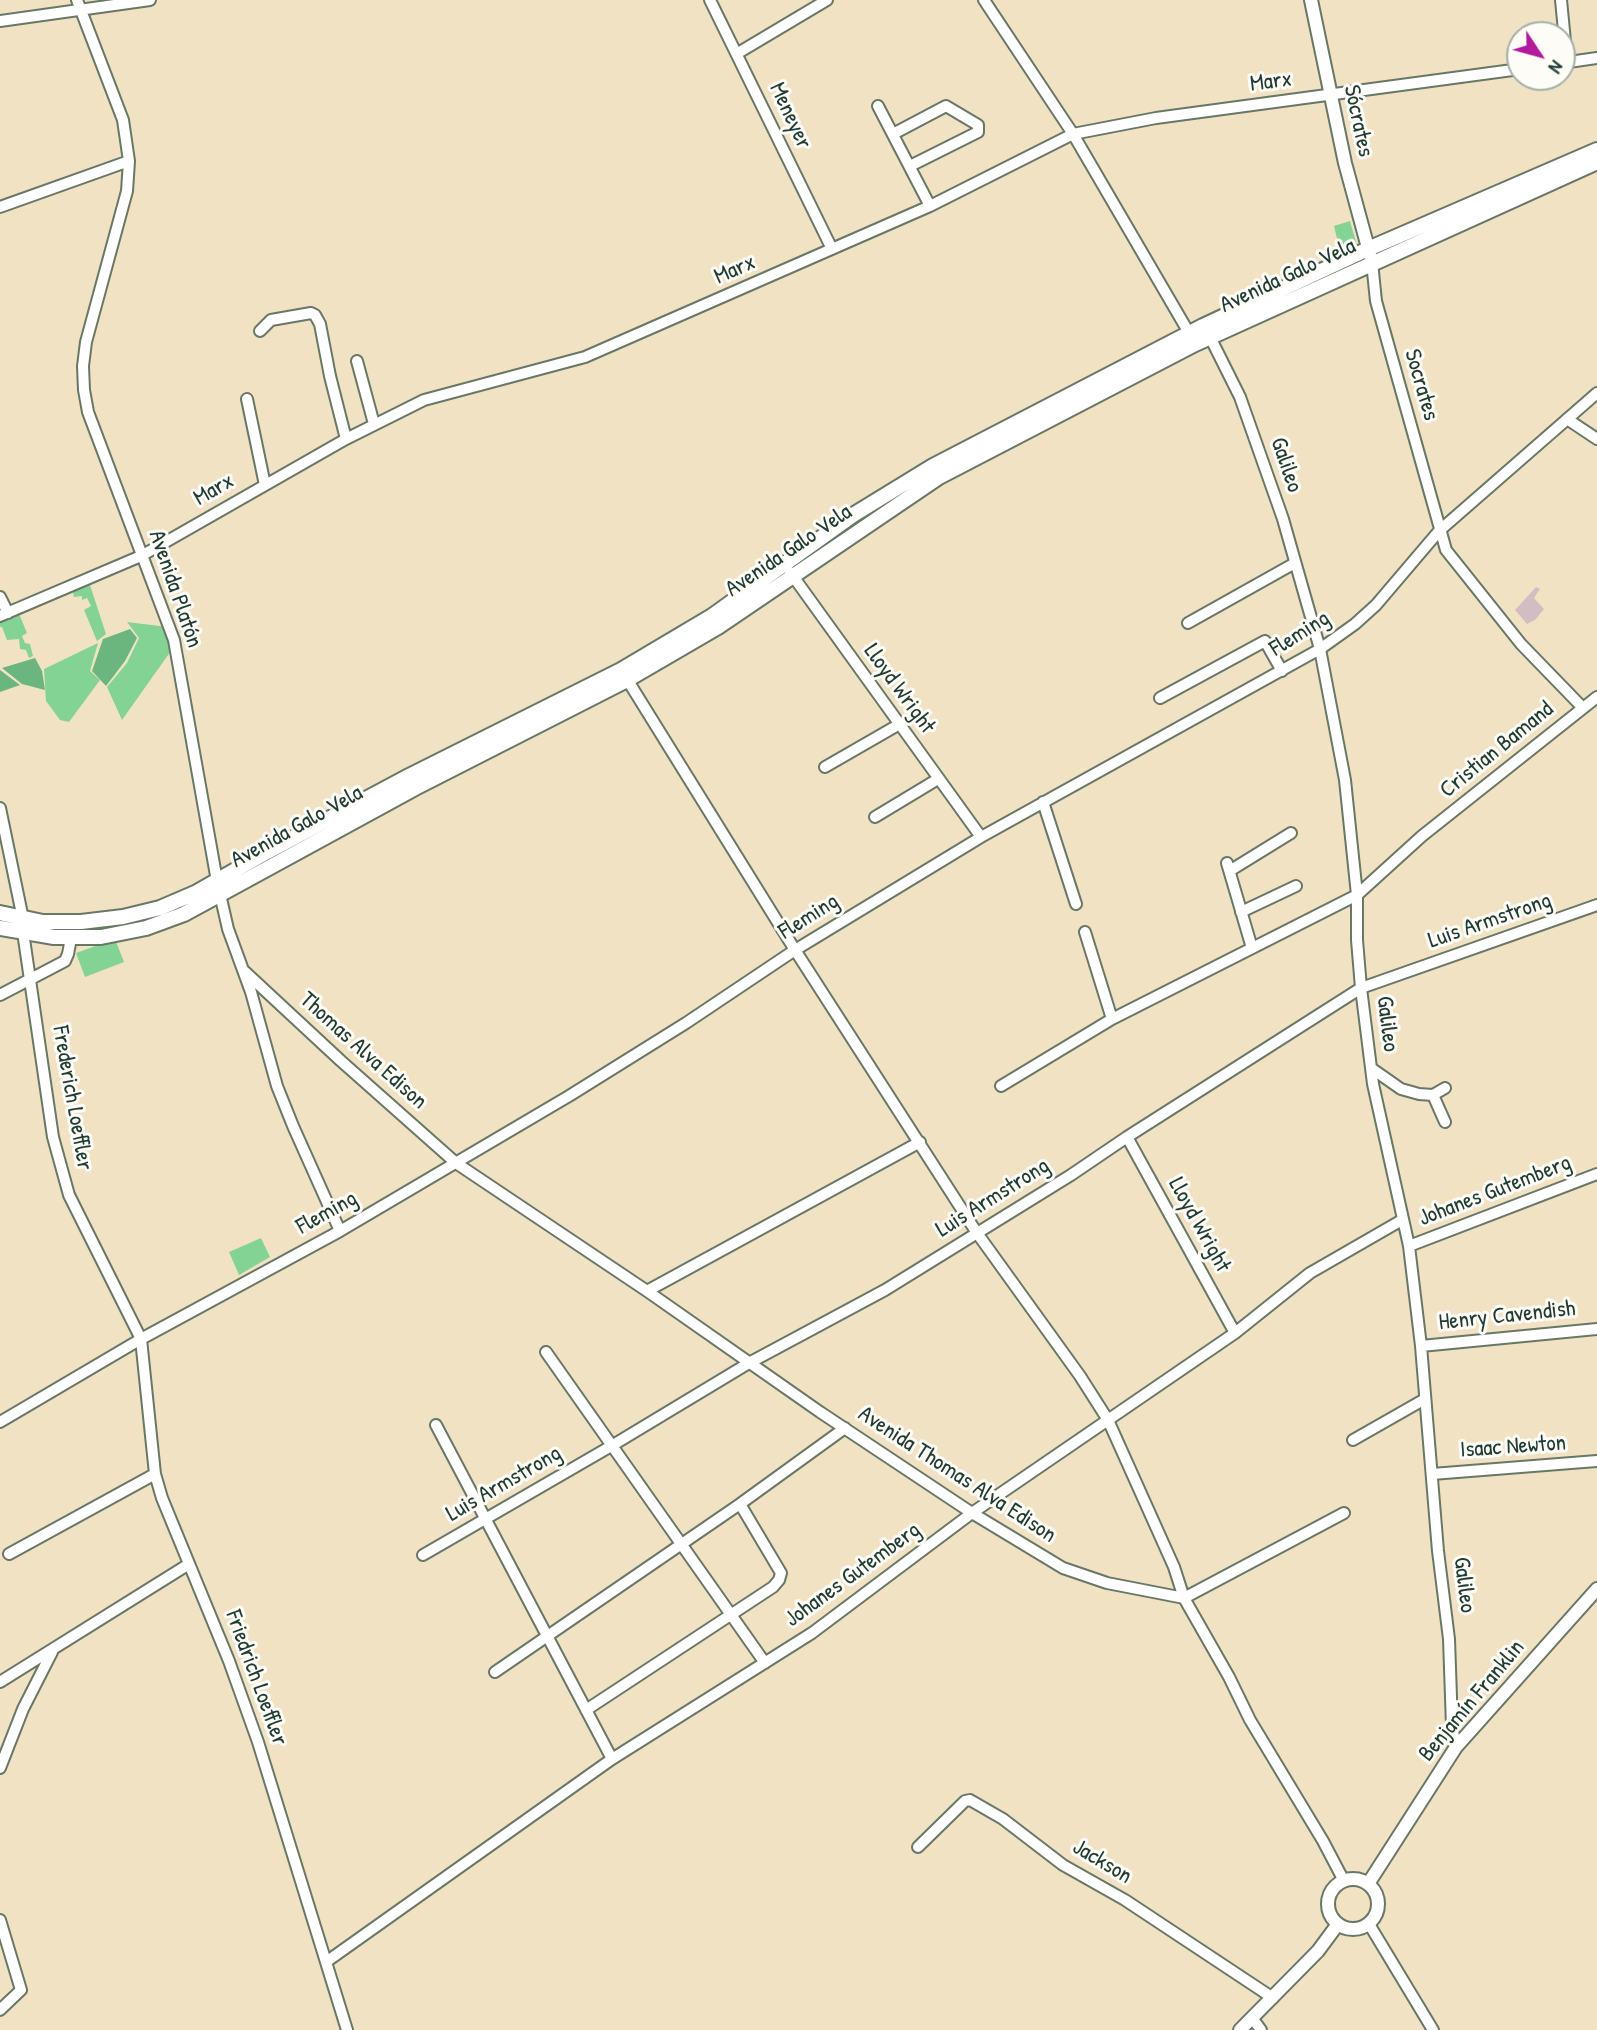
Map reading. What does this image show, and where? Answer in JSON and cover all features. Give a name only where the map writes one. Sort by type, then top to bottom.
[{"type":"main road","name":"Avenida Galo Vela","points":[[0,913],[23,926],[71,937],[101,937],[146,928],[184,914],[218,888],[412,782],[718,627],[853,515],[1192,338],[1597,150]]},
{"type":"main road","name":"Avenida Galo Vela","points":[[1370,256],[1597,162]]},
{"type":"main road","name":"Avenida Galo Vela","points":[[0,928],[123,917],[160,908],[195,893],[218,888]]},
{"type":"street","points":[[0,21],[79,5],[150,0]]},
{"type":"street","name":"Meneyer","points":[[710,0],[832,249]]},
{"type":"street","points":[[738,54],[827,0]]},
{"type":"street","points":[[984,0],[1073,134],[1192,338]]},
{"type":"street","name":"Sócrates","points":[[1311,0],[1345,163],[1370,256]]},
{"type":"street","points":[[1561,0],[1562,21]]},
{"type":"street","name":"Avenida Platón","points":[[79,5],[123,120],[129,161],[127,191],[86,342],[83,366],[88,412],[174,640],[218,888],[228,929],[281,1094],[340,1231]]},
{"type":"street","points":[[1576,61],[1597,58]]},
{"type":"street","name":"Marx","points":[[4,615],[141,556],[373,424],[424,400],[585,358],[930,205],[1073,134],[1156,118],[1506,71]]},
{"type":"street","points":[[878,106],[930,205]]},
{"type":"street","points":[[893,134],[946,106],[978,125],[978,132],[910,166]]},
{"type":"street","points":[[0,207],[129,161]]},
{"type":"street","name":"Socrates","points":[[1370,256],[1376,300],[1446,551],[1521,644],[1583,708]]},
{"type":"street","points":[[260,331],[271,320],[311,313],[315,315],[320,324],[346,439]]},
{"type":"street","name":"Galileo","points":[[1207,331],[1240,397],[1283,519],[1320,649],[1345,780],[1357,895],[1361,988],[1371,1068],[1409,1247],[1421,1346],[1449,1639],[1452,1727],[1456,1746]]},
{"type":"street","points":[[357,361],[373,424]]},
{"type":"street","name":"Fleming","points":[[0,1422],[141,1339],[340,1231],[456,1163],[686,1023],[795,950],[981,837],[1320,649],[1376,605],[1439,531],[1597,393]]},
{"type":"street","points":[[247,399],[265,485]]},
{"type":"street","points":[[1567,419],[1597,439]]},
{"type":"street","points":[[1188,624],[1295,563]]},
{"type":"street","name":"Lloyd Wright","points":[[788,570],[981,837]]},
{"type":"street","points":[[0,597],[4,615]]},
{"type":"street","points":[[1160,698],[1265,641],[1282,671]]},
{"type":"street","points":[[624,675],[976,1233],[1080,1376],[1108,1420],[1174,1567],[1184,1598],[1250,1720],[1323,1841],[1343,1881]]},
{"type":"street","name":"Cristian Bamand","points":[[1001,1086],[1112,1019],[1357,895],[1422,836],[1597,697]]},
{"type":"street","points":[[825,767],[898,725]]},
{"type":"street","points":[[875,817],[938,779]]},
{"type":"street","points":[[1043,802],[1076,904]]},
{"type":"street","name":"Frederich Loeffler","points":[[0,808],[23,926],[53,1137],[69,1195],[141,1339]]},
{"type":"street","points":[[1252,947],[1229,867],[1291,833]]},
{"type":"street","points":[[1241,912],[1296,886]]},
{"type":"street","name":"Luis Armstrong","points":[[423,1555],[749,1363],[886,1290],[1071,1175],[1361,988],[1597,905]]},
{"type":"street","points":[[1085,932],[1112,1019]]},
{"type":"street","points":[[0,995],[65,961],[71,937]]},
{"type":"street","name":"Thomas Alva Edison","points":[[243,970],[456,1163]]},
{"type":"street","points":[[1371,1068],[1401,1089],[1433,1095],[1445,1088]]},
{"type":"street","points":[[1433,1095],[1445,1122]]},
{"type":"street","name":"Lloyd Wright","points":[[1127,1137],[1235,1333]]},
{"type":"street","points":[[648,1291],[920,1142]]},
{"type":"street","name":"Avenida Thomas Alva Edison","points":[[456,1163],[972,1513],[1063,1568],[1107,1583],[1184,1598]]},
{"type":"street","name":"Johanes Gutemberg","points":[[1409,1247],[1597,1174]]},
{"type":"street","name":"Johanes Gutemberg","points":[[326,1962],[612,1759],[812,1633],[972,1513],[1235,1333],[1310,1273],[1402,1220]]},
{"type":"street","name":"Henry Cavendish","points":[[1421,1346],[1597,1329]]},
{"type":"street","name":"Friedrich Loeffler","points":[[141,1339],[155,1474],[162,1498],[229,1661],[258,1742],[347,2030]]},
{"type":"street","points":[[546,1352],[765,1663]]},
{"type":"street","points":[[1353,1440],[1425,1399]]},
{"type":"street","points":[[436,1424],[612,1759]]},
{"type":"street","points":[[495,1672],[740,1504],[845,1428]]},
{"type":"street","name":"Isaac Newton","points":[[1432,1474],[1597,1461]]},
{"type":"street","points":[[9,1554],[155,1474]]},
{"type":"street","points":[[586,1710],[773,1587],[779,1580],[780,1573],[740,1504]]},
{"type":"street","points":[[1184,1598],[1344,1513]]},
{"type":"street","points":[[0,1682],[189,1564]]},
{"type":"street","name":"Benjamín Franklin","points":[[1368,1884],[1456,1746],[1597,1589]]},
{"type":"street","points":[[0,1768],[23,1709],[53,1650]]},
{"type":"street","name":"Jackson","points":[[918,1847],[965,1801],[970,1800],[1003,1819],[1063,1865],[1135,1906],[1273,1998]]},
{"type":"street","points":[[1356,1879],[1368,1884],[1373,1888],[1378,1900],[1377,1913],[1369,1924],[1350,1929],[1338,1924],[1330,1914],[1328,1901],[1333,1889],[1343,1881],[1356,1879]]},
{"type":"street","points":[[0,1920],[21,1990],[0,2010]]},
{"type":"street","points":[[1240,2030],[1318,1951],[1338,1924]]},
{"type":"street","points":[[1369,1924],[1433,2030]]},
{"type":"street","points":[[1252,2018],[1261,2030]]},
{"type":"shaded area","points":[[1536,587],[1540,589],[1534,598],[1544,609],[1535,620],[1527,624],[1515,610]]},
{"type":"green space","points":[[1350,221],[1358,249],[1341,255],[1334,226]]},
{"type":"green space","points":[[88,579],[106,634],[97,641],[84,610],[91,606],[87,598],[82,600],[82,596],[74,597],[72,587]]},
{"type":"green space","points":[[17,609],[27,633],[22,636],[25,643],[30,644],[33,656],[29,658],[26,650],[20,649],[19,639],[7,640],[0,627],[0,615]]},
{"type":"green space","points":[[127,622],[168,627],[173,648],[122,720],[107,687],[127,663],[139,638]]},
{"type":"green space","points":[[130,629],[137,638],[125,661],[106,686],[92,671],[103,639]]},
{"type":"green space","points":[[98,643],[90,671],[100,680],[69,722],[60,720],[46,701],[44,669]]},
{"type":"green space","points":[[35,658],[42,671],[45,690],[22,684],[2,668]]},
{"type":"green space","points":[[0,670],[20,685],[0,692]]},
{"type":"green space","points":[[115,939],[124,962],[85,977],[76,953]]},
{"type":"green space","points":[[261,1238],[270,1257],[239,1275],[229,1252]]}]
